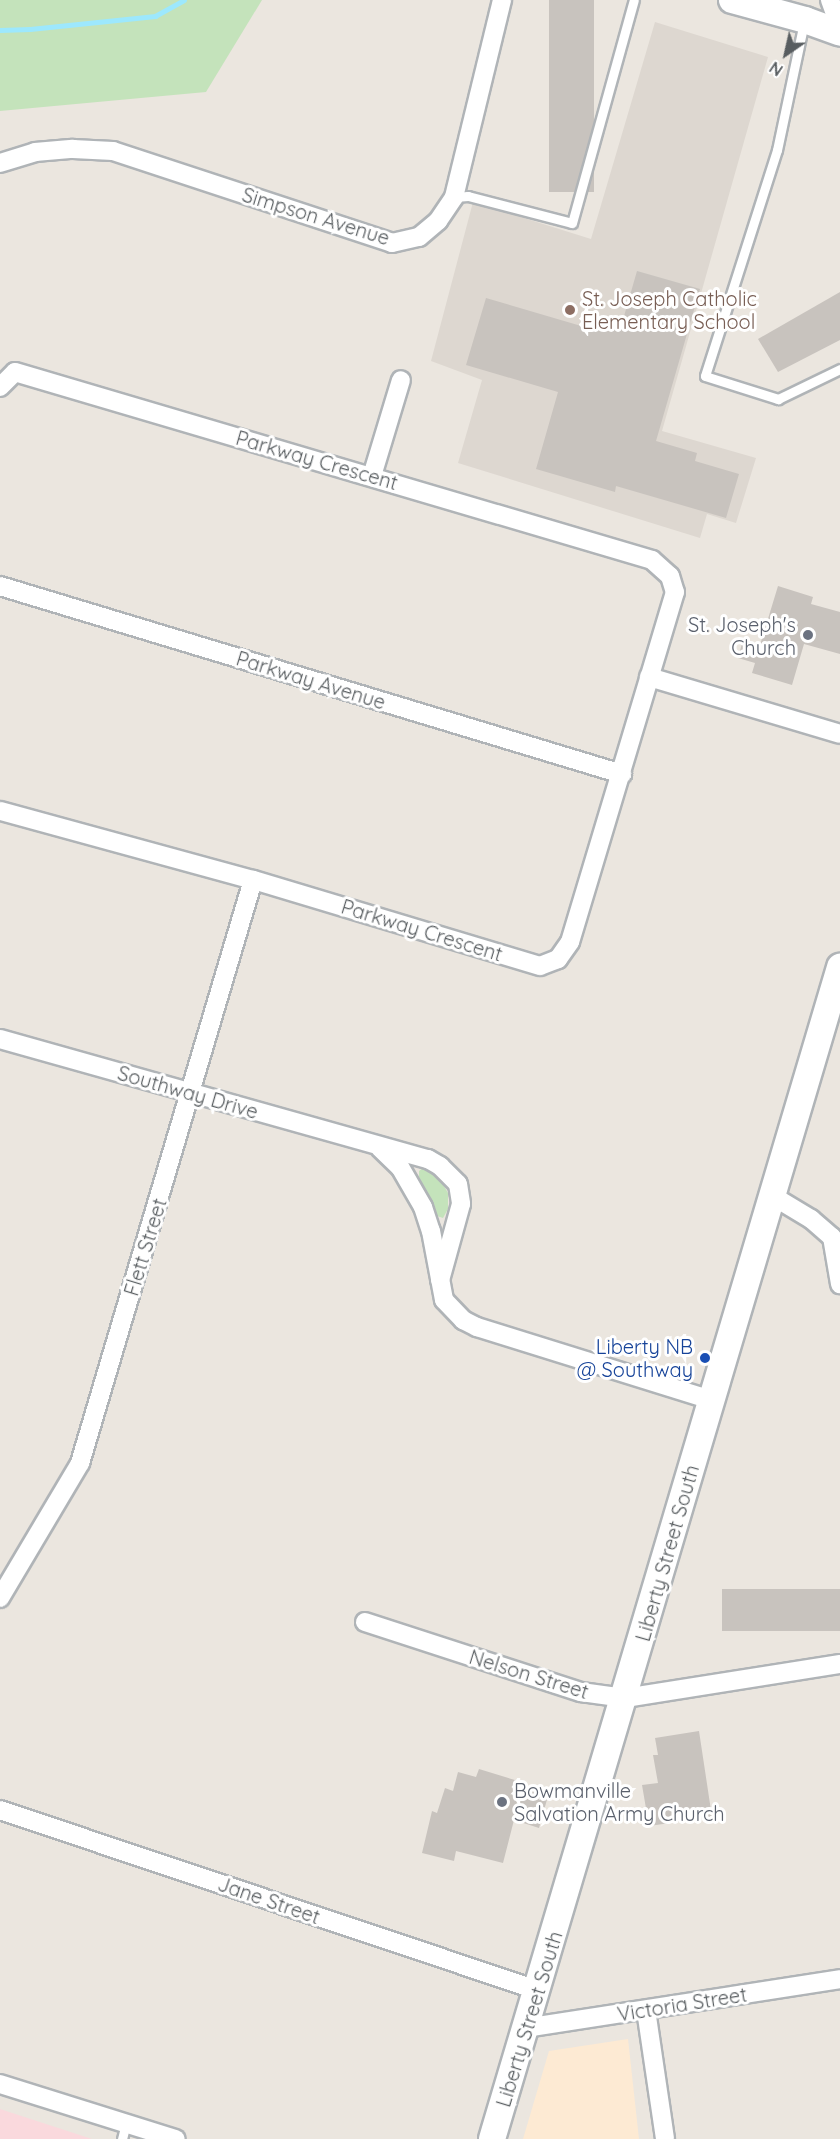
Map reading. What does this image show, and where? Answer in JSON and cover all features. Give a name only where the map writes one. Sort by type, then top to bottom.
[{"type":"main road","points":[[732,0],[805,20],[840,33]]},
{"type":"main road","name":"Liberty Street South","points":[[492,2139],[625,1698],[771,1196],[834,1009],[840,967]]},
{"type":"street","name":"Simpson Avenue","points":[[0,163],[35,152],[73,149],[112,152],[392,243],[419,237],[438,221],[454,198],[502,0]]},
{"type":"street","points":[[830,0],[840,28]]},
{"type":"street","name":"Parkway Crescent","points":[[0,387],[15,372],[652,560],[670,576],[675,592],[570,942],[558,959],[540,966],[253,880],[0,811]]},
{"type":"street","points":[[372,476],[402,380]]},
{"type":"street","name":"Parkway Avenue","points":[[0,586],[622,774]]},
{"type":"street","points":[[649,677],[840,734]]},
{"type":"street","name":"Flett Street","points":[[0,1598],[80,1463],[253,880]]},
{"type":"street","name":"Southway Drive","points":[[0,1039],[428,1159],[446,1170],[458,1184],[461,1204],[440,1280]]},
{"type":"street","name":"Southway Drive","points":[[376,1145],[400,1167],[423,1207],[431,1231],[444,1300],[452,1311],[477,1327],[712,1400]]},
{"type":"street","points":[[771,1196],[811,1219],[832,1237],[840,1284]]},
{"type":"street","name":"Nelson Street","points":[[365,1622],[581,1692],[625,1698],[840,1664]]},
{"type":"street","name":"Jane Street","points":[[0,1810],[537,1990]]},
{"type":"street","name":"Victoria Street","points":[[525,2028],[840,1979]]},
{"type":"street","points":[[646,2010],[665,2139]]},
{"type":"street","points":[[0,2084],[124,2131],[176,2139]]},
{"type":"lane","points":[[454,198],[468,196],[572,223],[634,0]]},
{"type":"lane","points":[[805,20],[777,150],[705,376],[778,399],[840,369]]},
{"type":"shaded area","name":"St. Joseph Catholic Elementary School","points":[[655,22],[768,57],[662,431],[756,458],[736,523],[707,514],[700,538],[458,463],[482,380],[431,361],[473,202],[591,239]]},
{"type":"shaded area","points":[[628,2039],[639,2139],[523,2139],[549,2051]]},
{"type":"shaded area","points":[[0,2109],[92,2139],[0,2139]]},
{"type":"green space","points":[[0,0],[262,0],[206,92],[0,111]]},
{"type":"green space","points":[[424,1167],[440,1179],[448,1193],[448,1209],[443,1218],[437,1216],[419,1177],[419,1171]]},
{"type":"building","points":[[549,0],[594,0],[594,192],[549,192]]},
{"type":"building","points":[[637,271],[700,289],[656,441],[697,453],[695,461],[739,474],[726,518],[616,486],[615,492],[536,469],[558,392],[466,365],[486,298],[588,328],[590,322],[620,330]]},
{"type":"building","points":[[840,292],[840,340],[778,372],[758,339]]},
{"type":"building","name":"St. Joseph's Church","points":[[778,586],[813,597],[811,604],[840,612],[840,654],[804,644],[792,685],[752,673],[755,663],[738,658],[743,640],[760,645]]},
{"type":"building","points":[[722,1589],[840,1589],[840,1631],[722,1631]]},
{"type":"building","points":[[699,1731],[712,1817],[649,1826],[642,1785],[658,1783],[653,1755],[658,1755],[655,1738]]},
{"type":"building","points":[[479,1769],[518,1781],[516,1786],[548,1796],[539,1828],[514,1820],[503,1863],[456,1851],[454,1861],[422,1853],[432,1811],[437,1813],[445,1788],[453,1791],[458,1772],[476,1777]]},
{"type":"waterway","points":[[0,30],[155,16],[184,0]]},
{"type":"place","name":"St. Joseph Catholic Elementary School","points":[[570,310]]},
{"type":"place","name":"St. Joseph's Church","points":[[808,635]]},
{"type":"place","name":"Liberty NB @ Southway","points":[[705,1358]]},
{"type":"place","name":"Bowmanville Salvation Army Church","points":[[502,1802]]}]
